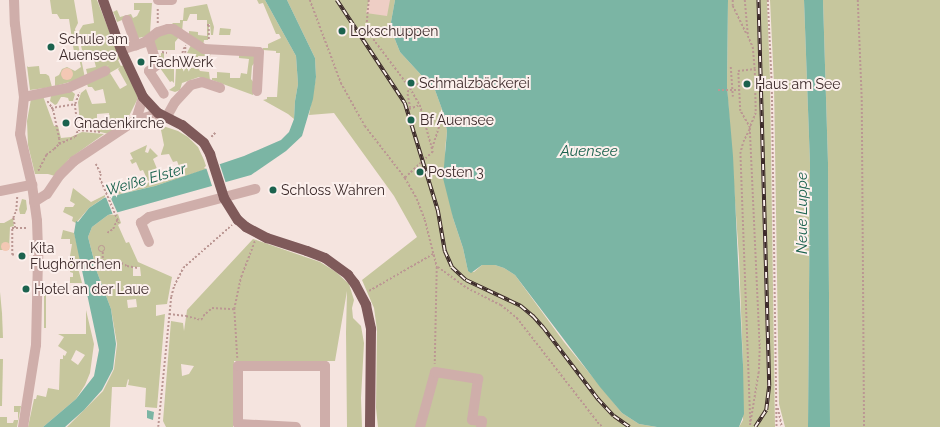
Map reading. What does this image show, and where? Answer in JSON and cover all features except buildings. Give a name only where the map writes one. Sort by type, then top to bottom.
[{"type":"main road","points":[[105,0],[121,50],[143,97],[151,108],[166,118],[182,125],[200,139],[207,148],[224,198],[238,220],[258,234],[325,258],[348,275],[362,295],[369,316],[371,329],[370,427]]},
{"type":"street","points":[[14,0],[15,24],[24,96],[20,134],[34,181],[38,258],[36,345],[23,427]]},
{"type":"street","points":[[158,0],[172,0]]},
{"type":"street","points":[[127,20],[136,45]]},
{"type":"street","points":[[121,50],[149,40],[162,30],[173,29],[199,47],[208,49],[259,52],[257,91]]},
{"type":"street","points":[[149,40],[157,65],[149,71],[164,94]]},
{"type":"street","points":[[24,96],[45,94],[68,88],[105,71]]},
{"type":"street","points":[[34,202],[47,194],[60,175],[74,161],[136,120],[150,116],[166,118],[175,102],[191,85],[202,82],[220,88]]},
{"type":"street","points":[[136,120],[143,97]]},
{"type":"street","points":[[0,191],[34,181]]},
{"type":"street","points":[[149,242],[141,223],[149,217],[255,189]]},
{"type":"street","points":[[296,427],[238,424],[238,366],[326,366],[325,427]]},
{"type":"street","points":[[420,427],[435,372],[478,379],[472,420],[482,421],[481,427]]},
{"type":"path","points":[[158,0],[158,32]]},
{"type":"path","points":[[310,0],[341,83],[365,126],[405,178],[417,199],[425,220],[437,267],[435,364]]},
{"type":"path","points":[[368,0],[367,26],[371,36],[410,88],[420,105],[432,148]]},
{"type":"path","points":[[733,0],[733,6],[753,47],[755,69],[756,113],[743,142],[740,154],[750,426]]},
{"type":"path","points":[[745,0],[748,36]]},
{"type":"path","points":[[768,0],[772,84],[777,427]]},
{"type":"path","points":[[858,0],[862,100],[864,427]]},
{"type":"path","points":[[207,25],[210,25],[208,49]]},
{"type":"path","points":[[732,67],[733,98]]},
{"type":"path","points":[[750,426],[759,372],[760,347],[750,128],[740,111],[738,71],[755,69]]},
{"type":"path","points":[[420,105],[410,109],[407,92],[416,84],[424,85]]},
{"type":"path","points":[[718,90],[740,90]]},
{"type":"path","points":[[45,94],[47,103],[51,108],[57,124],[59,144]]},
{"type":"path","points":[[34,181],[46,155],[59,144],[75,137],[78,130],[74,104],[51,108]]},
{"type":"path","points":[[405,178],[433,152],[432,148],[440,123]]},
{"type":"path","points":[[78,130],[105,133]]},
{"type":"path","points":[[207,139],[215,133]]},
{"type":"path","points":[[96,164],[101,174],[100,178],[119,224]]},
{"type":"path","points":[[16,228],[13,218],[16,211],[18,198]]},
{"type":"path","points":[[107,233],[113,229],[117,218]]},
{"type":"path","points":[[159,427],[169,314],[174,286],[183,268],[238,220]]},
{"type":"path","points":[[14,255],[12,255],[12,228],[31,228]]},
{"type":"path","points":[[238,366],[234,309],[241,277],[258,234]]},
{"type":"path","points":[[103,252],[103,260]]},
{"type":"path","points":[[362,295],[433,254]]},
{"type":"path","points":[[70,268],[98,260],[110,262],[118,261],[127,266],[138,268]]},
{"type":"path","points":[[437,267],[467,288],[501,305],[517,318],[600,425],[604,427]]},
{"type":"path","points":[[52,268],[60,268]]},
{"type":"path","points":[[169,314],[200,320],[212,308],[234,309]]},
{"type":"path","points":[[777,404],[782,427]]},
{"type":"shaded area","points":[[50,0],[74,0],[78,23],[75,29],[85,78],[55,86],[55,77],[59,75],[62,69],[67,67],[75,71],[81,67],[78,54],[74,52],[69,19],[60,19],[57,14],[52,14]]},
{"type":"shaded area","points":[[91,0],[97,0],[120,59],[118,60],[121,66],[124,65],[138,98],[128,118],[109,134],[96,131],[110,124],[109,113],[97,114],[97,122],[108,121],[94,129],[84,127],[80,123],[78,102],[81,93],[86,89],[92,104],[106,103],[103,89],[95,91],[92,87],[88,87],[87,84],[108,74],[105,68],[109,65],[88,77],[86,69],[96,67],[92,52],[83,54],[78,33],[83,25],[94,23]],"holes":[[[120,67],[118,69],[127,85],[120,89],[110,73],[108,74]]]},
{"type":"shaded area","points":[[257,0],[265,0],[296,56],[298,84],[294,119],[263,100],[267,99],[267,97],[277,97],[280,53],[276,53],[276,51],[263,50],[263,48],[268,48],[268,44],[281,38],[279,34],[276,34],[263,3],[259,4]]},
{"type":"shaded area","points":[[287,0],[395,0],[391,22],[394,37],[400,52],[435,90],[443,112],[447,131],[445,150],[453,218],[463,248],[468,271],[474,272],[482,265],[495,265],[504,268],[515,275],[564,342],[622,413],[639,424],[657,427],[378,427],[376,408],[377,330],[374,308],[362,280],[417,237],[394,196],[334,113],[309,115],[316,77],[315,58]]},
{"type":"shaded area","points":[[369,0],[390,0],[387,16],[366,13]]},
{"type":"shaded area","points":[[728,0],[757,0],[768,402],[766,413],[770,393],[760,0],[767,0],[770,79],[775,427],[739,427],[743,420],[743,365],[739,258],[727,86]]},
{"type":"shaded area","points":[[770,0],[804,0],[810,164],[808,427],[785,427],[779,404],[774,84]]},
{"type":"shaded area","points":[[823,0],[940,0],[940,427],[830,427],[828,163]]},
{"type":"shaded area","points":[[134,3],[152,3],[150,33],[148,36],[138,38],[130,17],[117,22],[113,12],[117,10],[120,17],[131,14],[133,18],[137,16],[140,10],[134,10]]},
{"type":"shaded area","points":[[207,4],[214,27],[213,35],[211,35],[210,24],[207,24],[207,20],[197,20],[197,14],[190,14],[187,21],[183,21],[182,32],[171,25],[173,23],[180,23],[180,20],[183,20],[184,8]]},
{"type":"shaded area","points":[[207,26],[209,26],[208,40],[204,40],[203,46],[189,36],[189,31],[198,32],[198,35],[207,36]]},
{"type":"shaded area","points":[[220,28],[231,29],[230,35],[219,35]]},
{"type":"shaded area","points":[[167,31],[179,37],[175,42],[175,50],[155,50],[153,41]]},
{"type":"shaded area","points":[[191,45],[211,52],[210,56],[198,56],[197,66],[200,71],[209,72],[210,80],[199,77],[182,83],[180,90],[175,92],[169,90],[175,86],[176,68],[193,68],[194,54],[187,53]]},
{"type":"shaded area","points":[[161,53],[164,53],[164,63],[162,63],[162,65],[165,69],[174,68],[174,83],[172,81],[170,82],[160,68],[157,56],[161,56]]},
{"type":"shaded area","points":[[239,54],[254,56],[255,62],[252,66],[251,79],[254,83],[253,95],[212,80],[212,78],[217,78],[217,72],[230,73],[230,78],[240,78],[241,73],[247,74],[249,59],[239,58]]},
{"type":"shaded area","points":[[27,66],[39,66],[40,74],[46,74],[49,76],[52,87],[30,90]]},
{"type":"shaded area","points":[[70,90],[75,94],[73,101],[69,101],[68,98],[61,97],[55,105],[50,101],[51,96]]},
{"type":"shaded area","points":[[43,96],[54,126],[58,126],[61,138],[71,137],[82,132],[104,134],[69,159],[55,176],[48,174],[35,174],[28,145],[27,121],[31,99]]},
{"type":"shaded area","points":[[160,125],[178,131],[188,137],[198,147],[206,166],[204,168],[207,169],[155,186],[111,196],[110,193],[146,182],[155,184],[153,180],[148,181],[143,170],[140,171],[136,162],[132,164],[130,160],[133,159],[130,153],[147,145],[145,152],[148,153],[150,148],[158,156],[153,159],[160,176],[166,174],[169,180],[178,177],[179,166],[177,161],[173,162],[169,154],[161,155],[164,145]]},
{"type":"shaded area","points":[[73,188],[91,202],[105,195],[105,197],[89,208],[76,223],[72,221],[73,217],[63,212],[65,207],[73,207],[75,204],[70,201]]},
{"type":"shaded area","points":[[22,199],[26,200],[27,209],[25,214],[20,214],[19,209]]},
{"type":"shaded area","points":[[118,214],[121,223],[118,225],[126,243],[129,242],[138,262],[172,277],[167,304],[156,305],[156,316],[165,314],[157,408],[145,407],[146,388],[128,385],[128,379],[126,387],[112,387],[110,427],[67,427],[103,391],[114,369],[117,344],[111,309],[97,272],[95,262],[98,261],[98,259],[94,260],[88,237],[92,227],[108,215]],"holes":[[[133,267],[140,267],[141,276],[133,276]],[[136,299],[137,307],[128,308],[127,300]]]},
{"type":"shaded area","points":[[13,218],[14,226],[10,227],[9,250],[0,250],[0,223],[4,223]]},
{"type":"shaded area","points":[[63,230],[74,233],[82,264],[70,267],[70,263],[73,262],[73,256],[70,256],[72,244],[70,244],[70,239],[61,239]]},
{"type":"shaded area","points":[[253,239],[320,262],[336,272],[349,284],[354,300],[352,308],[353,318],[361,326],[364,343],[361,398],[362,427],[347,427],[347,291],[335,361],[234,361],[233,427],[166,427],[163,421],[171,321],[183,323],[184,331],[187,310]],"holes":[[[181,364],[194,366],[189,374],[182,376]]]},
{"type":"shaded area","points":[[78,268],[82,283],[70,283],[70,277],[73,277],[73,273],[70,272],[70,270]]},
{"type":"shaded area","points":[[44,287],[46,287],[46,328],[44,328]]},
{"type":"shaded area","points":[[0,292],[2,313],[3,338],[0,338]]},
{"type":"shaded area","points":[[86,310],[94,344],[90,373],[85,385],[76,399],[43,427],[28,427],[34,399],[36,399],[37,395],[46,397],[48,388],[59,390],[60,359],[63,359],[63,355],[65,356],[67,352],[58,346],[64,337],[58,334],[86,334]],"holes":[[[76,350],[85,355],[78,365],[71,360]]]},
{"type":"shaded area","points":[[0,359],[3,359],[2,406],[0,406]]},
{"type":"shaded area","points":[[14,406],[21,406],[17,427],[0,427],[0,417],[7,417],[7,423],[13,423],[14,420],[18,420],[18,412],[14,412]]},
{"type":"sand","points":[[65,68],[69,68],[73,74],[69,80],[65,80],[61,76],[61,72]]},
{"type":"sand","points":[[3,242],[7,242],[9,246],[7,250],[3,250],[1,248],[1,244]]},
{"type":"water","points":[[265,0],[287,0],[315,58],[316,77],[313,99],[302,136],[286,151],[251,175],[108,215],[92,227],[88,237],[97,272],[111,309],[116,344],[113,369],[102,390],[84,410],[65,427],[43,427],[76,399],[94,376],[99,350],[74,233],[76,221],[78,222],[89,208],[104,198],[155,186],[244,156],[281,140],[289,132],[294,119],[298,84],[296,56]]},
{"type":"water","name":"Auensee","points":[[395,0],[728,0],[727,86],[733,156],[743,365],[744,414],[739,427],[657,427],[639,424],[622,413],[600,387],[515,275],[504,268],[495,265],[482,265],[471,273],[468,271],[443,178],[447,131],[443,112],[435,90],[400,52],[394,37],[391,22]]},
{"type":"water","points":[[804,0],[823,0],[828,163],[830,427],[808,427],[810,164]]},
{"type":"water","points":[[147,410],[154,412],[153,420],[147,418]]},
{"type":"pier","points":[[219,162],[226,184],[213,188],[206,166]]},
{"type":"pier","points":[[109,194],[118,214],[113,215],[105,195]]},
{"type":"railway","points":[[337,0],[405,103],[438,210],[445,251],[452,267],[466,280],[521,306],[533,316],[598,399],[614,416],[630,427]]},
{"type":"railway","points":[[755,427],[766,410],[769,386],[758,0]]},
{"type":"place","name":"Lokschuppen","points":[[342,31]]},
{"type":"place","name":"Schule am Auensee","points":[[51,47]]},
{"type":"place","name":"FachWerk","points":[[141,62]]},
{"type":"place","name":"Schmalzbäckerei","points":[[411,83]]},
{"type":"place","name":"Haus am See","points":[[747,84]]},
{"type":"place","name":"Bf Auensee","points":[[411,120]]},
{"type":"place","name":"Gnadenkirche","points":[[66,123]]},
{"type":"place","name":"Posten 3","points":[[420,172]]},
{"type":"place","name":"Schloss Wahren","points":[[273,190]]},
{"type":"place","name":"Kita Flughörnchen","points":[[22,256]]},
{"type":"place","name":"Hotel an der Laue","points":[[26,289]]},
{"type":"water label","name":"Weiße Elster","points":[[146,180]]},
{"type":"water label","name":"Neue Luppe","points":[[803,213]]}]
